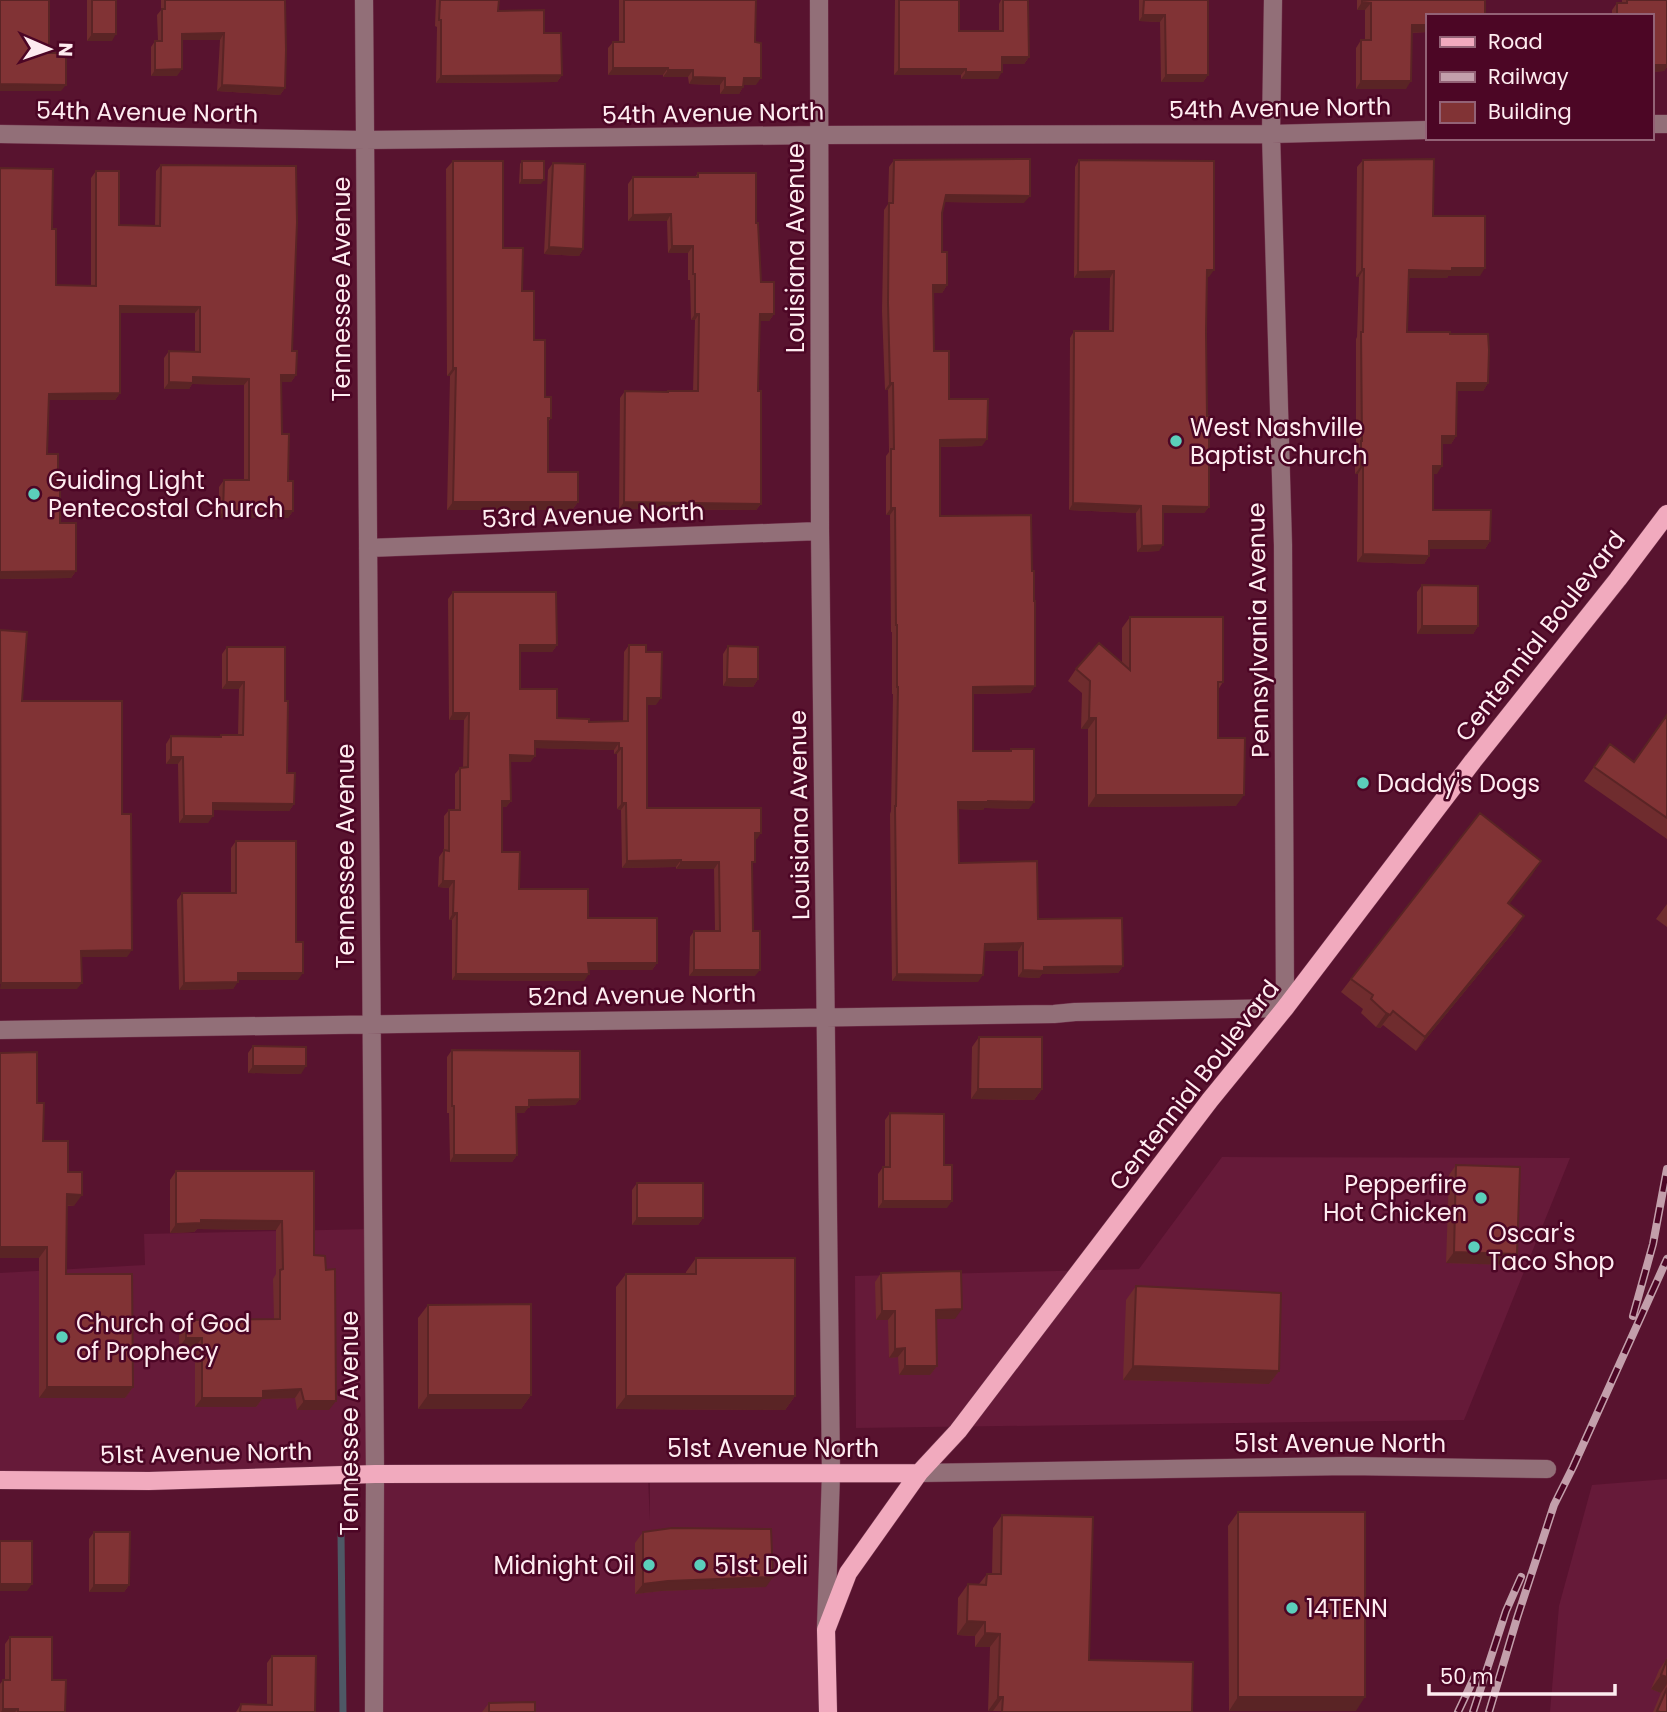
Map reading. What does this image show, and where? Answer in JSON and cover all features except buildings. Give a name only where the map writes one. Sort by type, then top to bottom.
[{"type":"main road","name":"Centennial Boulevard","points":[[828,1712],[826,1630],[848,1573],[919,1473],[958,1431],[1210,1100],[1285,1008],[1473,761],[1667,514]]},
{"type":"main road","name":"51st Avenue North","points":[[0,1480],[149,1481],[375,1474],[919,1473]]},
{"type":"street","name":"Tennessee Avenue","points":[[364,0],[375,1474],[374,1712]]},
{"type":"street","name":"Louisiana Avenue","points":[[819,0],[820,531],[831,1472],[826,1630]]},
{"type":"street","name":"Pennsylvania Avenue","points":[[1273,0],[1271,134],[1283,545],[1285,1008]]},
{"type":"street","name":"54th Avenue North","points":[[0,134],[365,140],[1271,134],[1426,130]]},
{"type":"street","name":"53rd Avenue North","points":[[368,548],[820,531]]},
{"type":"street","name":"52nd Avenue North","points":[[0,1030],[1285,1008]]},
{"type":"street","name":"51st Avenue North","points":[[919,1473],[1348,1466],[1547,1469]]},
{"type":"shaded area","points":[[1222,1157],[1570,1158],[1464,1420],[856,1428],[855,1276],[1139,1269]]},
{"type":"shaded area","points":[[373,1229],[375,1474],[648,1479],[650,1521],[650,1480],[829,1482],[837,1712],[376,1712],[374,1474],[0,1479],[0,1273],[145,1265],[144,1234]]},
{"type":"shaded area","points":[[1667,1479],[1667,1712],[1550,1712],[1559,1606],[1592,1485]]},
{"type":"waterway","points":[[341,1534],[343,1712]]},
{"type":"railway","points":[[1633,1316],[1653,1244],[1667,1169]]},
{"type":"railway","points":[[1489,1712],[1554,1505],[1667,1259]]},
{"type":"railway","points":[[1473,1712],[1506,1611],[1521,1577]]},
{"type":"railway","points":[[1458,1712],[1476,1674]]},
{"type":"place","name":"West Nashville Baptist Church","points":[[1176,441]]},
{"type":"place","name":"Guiding Light Pentecostal Church","points":[[34,494]]},
{"type":"place","name":"Daddy's Dogs","points":[[1363,783]]},
{"type":"place","name":"Pepperfire Hot Chicken","points":[[1481,1198]]},
{"type":"place","name":"Oscar's Taco Shop","points":[[1474,1247]]},
{"type":"place","name":"Church of God of Prophecy","points":[[62,1337]]},
{"type":"place","name":"Midnight Oil","points":[[649,1565]]},
{"type":"place","name":"51st Deli","points":[[700,1565]]},
{"type":"place","name":"14TENN","points":[[1292,1608]]}]
